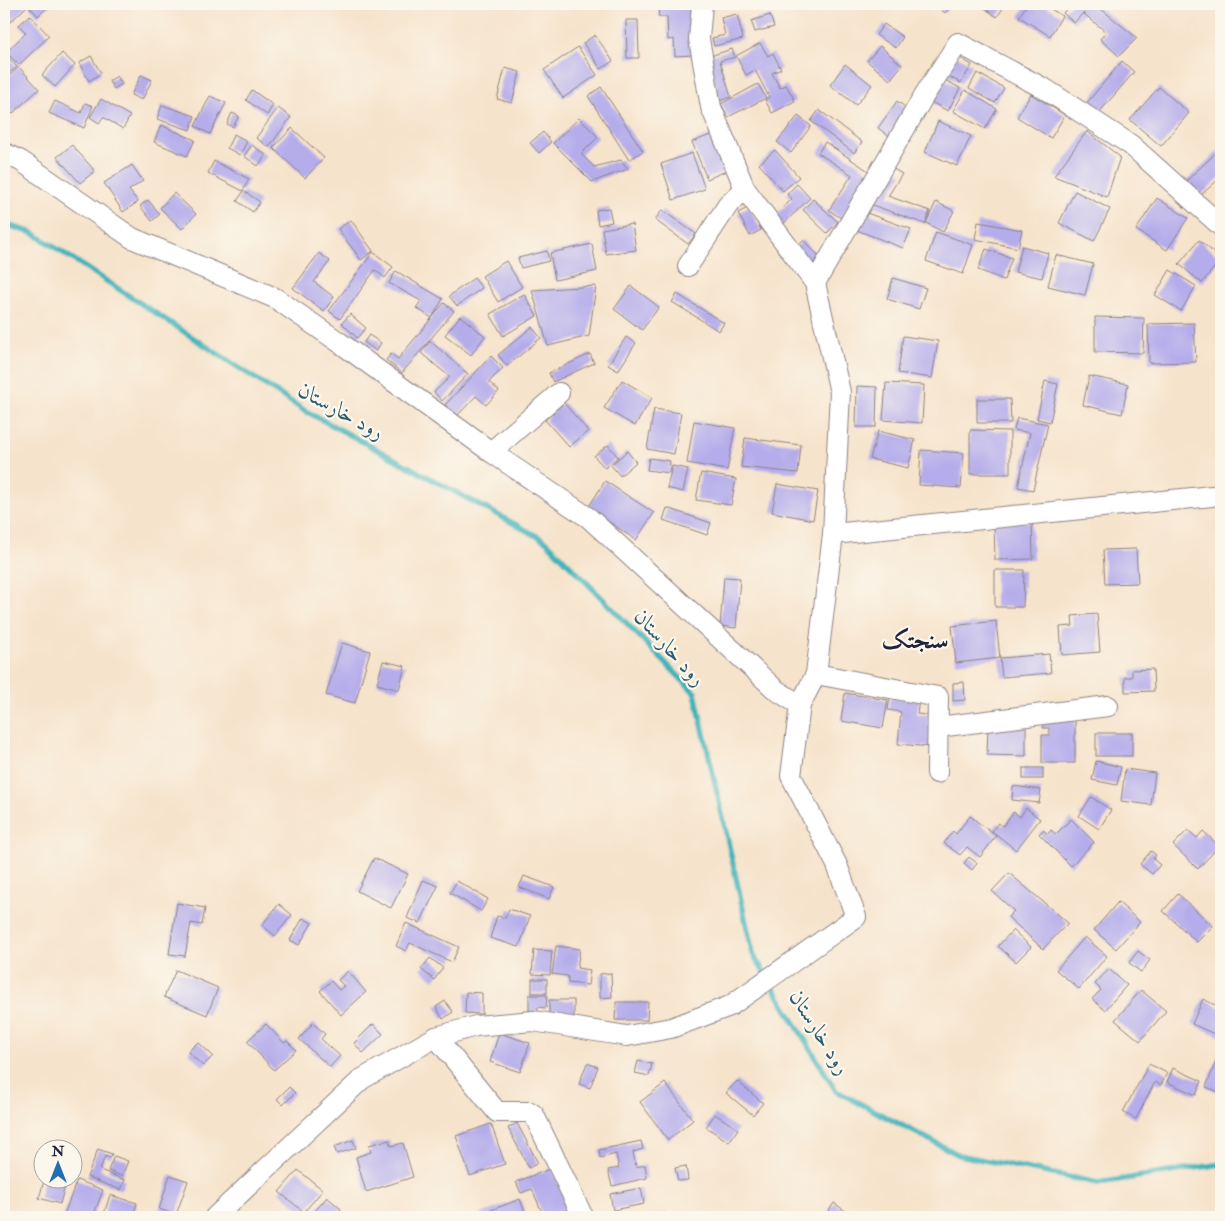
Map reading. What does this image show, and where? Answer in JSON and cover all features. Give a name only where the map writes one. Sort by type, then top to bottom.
[{"type":"street","points":[[215,1217],[362,1079],[436,1037],[476,1026],[533,1021],[627,1036],[671,1028],[730,1006],[856,917],[837,865],[791,776],[800,704],[816,674],[832,534],[840,392],[815,283],[745,189],[711,107],[698,39],[702,4]]},
{"type":"street","points":[[815,283],[925,94],[958,43],[1045,90],[1131,145],[1221,226]]},
{"type":"street","points":[[4,153],[21,161],[132,238],[275,298],[491,452],[589,518],[776,690],[800,704]]},
{"type":"street","points":[[688,266],[728,205],[745,189]]},
{"type":"street","points":[[491,452],[559,393]]},
{"type":"street","points":[[832,534],[1212,496]]},
{"type":"street","points":[[816,674],[938,697],[937,773]]},
{"type":"street","points":[[938,727],[1108,706]]},
{"type":"street","points":[[436,1037],[497,1112],[530,1112],[534,1115],[583,1217]]},
{"type":"building","points":[[4,4],[23,4],[26,7],[4,28]]},
{"type":"building","points":[[29,4],[51,4],[38,16]]},
{"type":"building","points":[[934,4],[952,4],[945,13]]},
{"type":"building","points":[[984,4],[1006,4],[997,17],[982,6]]},
{"type":"building","points":[[1027,4],[1043,4],[1062,16],[1050,36],[1019,17]]},
{"type":"building","points":[[1071,4],[1095,4],[1137,38],[1119,56],[1100,39],[1106,32],[1083,13],[1074,23],[1063,13]]},
{"type":"building","points":[[691,6],[693,55],[675,56],[674,39],[668,40],[667,17],[659,17],[658,8]]},
{"type":"building","points":[[737,14],[743,39],[714,46],[712,38],[725,35],[721,18]]},
{"type":"building","points":[[30,15],[49,36],[19,65],[6,52],[26,33],[19,25]]},
{"type":"building","points":[[770,15],[774,27],[755,32],[751,21]]},
{"type":"building","points":[[626,20],[638,20],[639,58],[627,58]]},
{"type":"building","points":[[884,24],[903,37],[896,48],[876,35]]},
{"type":"building","points":[[595,35],[613,61],[601,69],[583,43]]},
{"type":"building","points":[[760,43],[768,56],[773,53],[781,69],[772,73],[780,88],[786,85],[795,101],[772,113],[765,100],[769,97],[755,70],[746,75],[736,56]]},
{"type":"building","points":[[880,46],[902,65],[890,80],[867,61]]},
{"type":"building","points":[[578,47],[597,75],[563,98],[544,70]]},
{"type":"building","points":[[732,49],[735,57],[720,61],[731,97],[720,101],[707,57]]},
{"type":"building","points":[[62,53],[75,65],[55,87],[42,75]]},
{"type":"building","points":[[7,56],[17,67],[8,74],[4,69],[4,58]]},
{"type":"building","points":[[91,56],[101,73],[89,81],[79,63]]},
{"type":"building","points":[[957,56],[972,65],[961,83],[946,75]]},
{"type":"building","points":[[1122,61],[1134,72],[1097,115],[1085,105]]},
{"type":"building","points":[[845,64],[872,85],[856,105],[830,85]]},
{"type":"building","points":[[19,67],[39,89],[12,114],[4,105],[4,81]]},
{"type":"building","points":[[505,68],[520,72],[512,103],[497,99]]},
{"type":"building","points":[[977,73],[1004,88],[995,103],[969,88]]},
{"type":"building","points":[[141,75],[152,80],[142,100],[131,95]]},
{"type":"building","points":[[117,76],[122,84],[114,89],[109,81]]},
{"type":"building","points":[[943,79],[960,88],[948,111],[931,102]]},
{"type":"building","points":[[758,84],[766,98],[728,117],[721,104]]},
{"type":"building","points":[[601,87],[643,151],[629,160],[588,96]]},
{"type":"building","points":[[1159,87],[1189,113],[1161,146],[1130,120]]},
{"type":"building","points":[[252,90],[273,105],[267,115],[246,100]]},
{"type":"building","points":[[965,90],[997,109],[985,129],[953,111]]},
{"type":"building","points":[[1031,94],[1065,115],[1051,138],[1017,117]]},
{"type":"building","points":[[210,96],[226,103],[210,134],[195,126]]},
{"type":"building","points":[[101,99],[130,116],[123,129],[103,117],[99,123],[90,117]]},
{"type":"building","points":[[55,101],[81,113],[85,103],[93,106],[84,128],[49,113]]},
{"type":"building","points":[[897,101],[909,110],[890,137],[878,128]]},
{"type":"building","points":[[162,105],[195,116],[190,130],[157,119]]},
{"type":"building","points":[[278,108],[291,117],[269,147],[256,138]]},
{"type":"building","points":[[819,110],[862,142],[854,153],[811,121]]},
{"type":"building","points":[[232,113],[239,116],[233,127],[227,124]]},
{"type":"building","points":[[798,116],[811,126],[791,153],[777,142]]},
{"type":"building","points":[[579,118],[598,137],[581,154],[594,167],[621,160],[628,169],[592,182],[553,143]]},
{"type":"building","points":[[938,121],[971,136],[957,166],[925,152]]},
{"type":"building","points":[[161,125],[195,140],[187,156],[154,142]]},
{"type":"building","points":[[292,128],[324,158],[305,178],[273,148]]},
{"type":"building","points":[[1087,131],[1120,157],[1107,197],[1054,176]]},
{"type":"building","points":[[543,132],[551,142],[539,153],[530,143]]},
{"type":"building","points":[[716,133],[731,169],[707,179],[692,142]]},
{"type":"building","points":[[234,134],[247,141],[240,155],[227,148]]},
{"type":"building","points":[[825,142],[870,172],[841,218],[829,210],[852,175],[818,153]]},
{"type":"building","points":[[72,145],[95,171],[80,183],[57,157]]},
{"type":"building","points":[[252,145],[266,155],[258,166],[244,156]]},
{"type":"building","points":[[775,150],[799,177],[783,191],[759,164]]},
{"type":"building","points":[[1219,150],[1221,179],[1201,195],[1187,180]]},
{"type":"building","points":[[692,153],[705,189],[673,200],[661,164]]},
{"type":"building","points":[[214,161],[249,179],[243,191],[208,173]]},
{"type":"building","points":[[132,165],[143,181],[129,190],[138,202],[123,212],[104,183]]},
{"type":"building","points":[[887,165],[902,174],[888,196],[930,211],[925,224],[864,202]]},
{"type":"building","points":[[797,184],[810,198],[778,229],[770,221],[792,199],[787,194]]},
{"type":"building","points":[[244,191],[260,202],[253,212],[237,201]]},
{"type":"building","points":[[1075,191],[1110,209],[1094,241],[1059,223]]},
{"type":"building","points":[[174,193],[196,214],[182,229],[160,208]]},
{"type":"building","points":[[1157,198],[1188,218],[1167,250],[1136,230]]},
{"type":"building","points":[[813,199],[838,222],[827,233],[803,210]]},
{"type":"building","points":[[148,200],[160,214],[152,221],[140,206]]},
{"type":"building","points":[[936,202],[954,211],[943,232],[926,223]]},
{"type":"building","points":[[749,207],[761,230],[750,236],[738,213]]},
{"type":"building","points":[[609,208],[612,222],[598,225],[596,210]]},
{"type":"building","points":[[662,210],[696,234],[688,244],[655,220]]},
{"type":"building","points":[[861,211],[911,229],[903,248],[854,229]]},
{"type":"building","points":[[351,220],[373,251],[361,260],[338,229]]},
{"type":"building","points":[[978,222],[1022,230],[1018,248],[975,239]]},
{"type":"building","points":[[632,224],[636,250],[606,254],[602,229]]},
{"type":"building","points":[[936,232],[973,245],[963,274],[926,261]]},
{"type":"building","points":[[803,240],[820,257],[809,267],[793,250]]},
{"type":"building","points":[[1199,240],[1221,259],[1202,283],[1179,264]]},
{"type":"building","points":[[592,244],[597,271],[555,280],[550,253]]},
{"type":"building","points":[[1022,246],[1048,253],[1042,278],[1015,272]]},
{"type":"building","points":[[986,249],[1012,258],[1004,280],[978,270]]},
{"type":"building","points":[[547,251],[549,261],[521,268],[518,258]]},
{"type":"building","points":[[373,252],[393,267],[385,278],[375,270],[340,319],[329,311]]},
{"type":"building","points":[[319,253],[330,261],[314,282],[334,297],[324,311],[293,288]]},
{"type":"building","points":[[1056,255],[1093,264],[1085,295],[1048,286]]},
{"type":"building","points":[[506,261],[522,287],[498,302],[482,276]]},
{"type":"building","points":[[1170,270],[1196,286],[1181,311],[1155,295]]},
{"type":"building","points":[[396,271],[443,299],[432,318],[416,308],[421,301],[389,283]]},
{"type":"building","points":[[474,278],[482,288],[457,306],[449,296]]},
{"type":"building","points":[[893,278],[926,288],[919,309],[887,299]]},
{"type":"building","points":[[596,286],[589,336],[548,346],[532,290]]},
{"type":"building","points":[[631,286],[659,307],[642,330],[614,309]]},
{"type":"building","points":[[524,294],[537,316],[503,336],[490,314]]},
{"type":"building","points":[[677,294],[724,323],[719,331],[672,302]]},
{"type":"building","points":[[444,303],[454,311],[402,373],[386,360],[391,354],[398,359]]},
{"type":"building","points":[[350,314],[366,328],[357,338],[342,323]]},
{"type":"building","points":[[460,316],[485,336],[471,355],[445,335]]},
{"type":"building","points":[[1095,317],[1144,318],[1143,353],[1095,352]]},
{"type":"building","points":[[1194,323],[1196,362],[1149,363],[1148,324]]},
{"type":"building","points":[[532,327],[541,338],[507,366],[498,355]]},
{"type":"building","points":[[369,335],[381,343],[376,351],[364,342]]},
{"type":"building","points":[[903,336],[938,341],[932,378],[898,373]]},
{"type":"building","points":[[626,337],[636,343],[618,371],[608,365]]},
{"type":"building","points":[[430,341],[468,374],[442,401],[434,392],[450,377],[421,353]]},
{"type":"building","points":[[590,354],[594,363],[553,382],[549,373]]},
{"type":"building","points":[[491,356],[503,368],[489,382],[499,391],[486,405],[476,396],[457,416],[445,405]]},
{"type":"building","points":[[1089,376],[1128,384],[1122,414],[1083,405]]},
{"type":"building","points":[[622,380],[652,398],[635,426],[604,408]]},
{"type":"building","points":[[1045,381],[1058,384],[1050,422],[1037,419]]},
{"type":"building","points":[[886,383],[924,385],[922,423],[883,420]]},
{"type":"building","points":[[857,386],[877,387],[876,427],[856,427]]},
{"type":"building","points":[[977,399],[1010,399],[1011,423],[977,423]]},
{"type":"building","points":[[564,403],[588,431],[569,447],[545,420]]},
{"type":"building","points":[[654,409],[681,413],[674,454],[647,449]]},
{"type":"building","points":[[1017,418],[1048,424],[1033,490],[1018,487],[1030,433],[1014,430]]},
{"type":"building","points":[[694,421],[735,428],[727,470],[687,463]]},
{"type":"building","points":[[970,430],[1010,431],[1010,474],[970,474]]},
{"type":"building","points":[[878,431],[915,440],[908,468],[870,459]]},
{"type":"building","points":[[745,438],[801,445],[798,473],[741,467]]},
{"type":"building","points":[[608,445],[618,457],[605,468],[594,456]]},
{"type":"building","points":[[921,450],[964,453],[961,488],[919,485]]},
{"type":"building","points":[[627,451],[636,462],[620,476],[611,465]]},
{"type":"building","points":[[649,458],[670,461],[669,473],[647,470]]},
{"type":"building","points":[[672,466],[688,469],[683,492],[667,488]]},
{"type":"building","points":[[701,473],[736,479],[731,505],[696,500]]},
{"type":"building","points":[[605,481],[654,513],[636,540],[588,508]]},
{"type":"building","points":[[777,484],[818,491],[813,520],[772,512]]},
{"type":"building","points":[[667,508],[711,523],[707,535],[663,520]]},
{"type":"building","points":[[1032,522],[1033,559],[995,560],[994,523]]},
{"type":"building","points":[[1136,549],[1138,583],[1105,584],[1103,550]]},
{"type":"building","points":[[995,570],[1024,570],[1023,607],[995,607]]},
{"type":"building","points":[[724,577],[740,578],[736,628],[720,626]]},
{"type":"building","points":[[1097,614],[1100,652],[1062,655],[1060,627],[1073,626],[1072,616]]},
{"type":"building","points":[[996,621],[1000,658],[956,663],[952,626]]},
{"type":"building","points":[[342,643],[370,651],[355,703],[326,695]]},
{"type":"building","points":[[1049,654],[1051,673],[1002,677],[1000,658]]},
{"type":"building","points":[[383,661],[405,666],[399,690],[377,684]]},
{"type":"building","points":[[1153,669],[1154,691],[1125,692],[1125,677],[1132,677],[1132,670]]},
{"type":"building","points":[[964,682],[965,700],[953,701],[953,683]]},
{"type":"building","points":[[845,693],[888,700],[883,728],[841,721]]},
{"type":"building","points":[[890,698],[919,700],[917,714],[934,716],[931,747],[898,744],[901,712],[888,710]]},
{"type":"building","points":[[1043,716],[1075,716],[1075,763],[1042,763],[1042,735],[1049,735],[1049,728],[1043,728]]},
{"type":"building","points":[[988,724],[1026,725],[1026,756],[987,755]]},
{"type":"building","points":[[1096,733],[1132,733],[1132,756],[1096,756]]},
{"type":"building","points":[[1096,761],[1121,767],[1117,785],[1092,780]]},
{"type":"building","points":[[1023,768],[1043,768],[1043,779],[1023,779]]},
{"type":"building","points":[[1125,769],[1155,773],[1151,805],[1121,801]]},
{"type":"building","points":[[1013,786],[1041,790],[1039,803],[1012,800]]},
{"type":"building","points":[[1091,797],[1111,810],[1099,829],[1079,816]]},
{"type":"building","points":[[1026,808],[1040,819],[1016,850],[992,831],[998,823],[1003,826],[1014,812],[1020,817]]},
{"type":"building","points":[[970,816],[996,836],[980,857],[967,847],[960,855],[944,843],[953,831],[956,834]]},
{"type":"building","points":[[1071,819],[1094,842],[1071,866],[1039,834],[1043,830],[1048,834],[1051,830],[1056,834]]},
{"type":"building","points":[[1188,830],[1197,838],[1203,831],[1219,846],[1198,869],[1173,845]]},
{"type":"building","points":[[1151,851],[1156,855],[1153,859],[1160,865],[1152,874],[1140,864]]},
{"type":"building","points":[[969,857],[977,863],[972,870],[964,863]]},
{"type":"building","points":[[374,858],[408,874],[391,908],[357,891]]},
{"type":"building","points":[[1009,873],[1068,923],[1043,949],[1008,917],[1014,911],[992,891]]},
{"type":"building","points":[[524,876],[554,887],[549,899],[519,887]]},
{"type":"building","points":[[423,880],[438,886],[420,923],[407,918]]},
{"type":"building","points":[[457,881],[488,899],[481,911],[450,893]]},
{"type":"building","points":[[1178,894],[1213,926],[1197,942],[1163,911]]},
{"type":"building","points":[[1118,902],[1140,922],[1116,949],[1094,930]]},
{"type":"building","points":[[177,903],[205,908],[202,925],[191,923],[185,956],[169,954]]},
{"type":"building","points":[[279,904],[292,915],[275,936],[262,925]]},
{"type":"building","points":[[509,909],[530,916],[519,947],[490,938],[497,916],[505,918]]},
{"type":"building","points":[[303,918],[312,923],[299,945],[290,940]]},
{"type":"building","points":[[406,923],[459,947],[452,962],[410,943],[406,951],[396,946]]},
{"type":"building","points":[[1013,930],[1031,947],[1016,962],[998,946]]},
{"type":"building","points":[[1085,937],[1107,956],[1079,989],[1056,970]]},
{"type":"building","points":[[556,946],[580,949],[577,968],[590,970],[588,985],[568,983],[568,976],[552,974]]},
{"type":"building","points":[[534,950],[552,951],[550,975],[532,974]]},
{"type":"building","points":[[1138,951],[1150,960],[1141,972],[1129,963]]},
{"type":"building","points":[[430,958],[443,968],[434,980],[421,969]]},
{"type":"building","points":[[1109,969],[1127,985],[1105,1010],[1092,999],[1101,990],[1095,984]]},
{"type":"building","points":[[176,970],[218,988],[207,1015],[164,997]]},
{"type":"building","points":[[348,971],[366,992],[341,1015],[320,991],[331,981],[339,990],[344,986],[338,980]]},
{"type":"building","points":[[611,973],[612,997],[600,998],[600,974]]},
{"type":"building","points":[[532,979],[547,979],[547,993],[532,993]]},
{"type":"building","points":[[1141,990],[1166,1011],[1140,1041],[1115,1020]]},
{"type":"building","points":[[466,992],[482,993],[482,1014],[465,1013]]},
{"type":"building","points":[[529,995],[547,995],[546,1008],[538,1007],[538,1016],[529,1016]]},
{"type":"building","points":[[1203,999],[1221,1008],[1221,1037],[1192,1024]]},
{"type":"building","points":[[549,1000],[574,1000],[574,1018],[549,1018]]},
{"type":"building","points":[[445,1001],[453,1012],[443,1019],[436,1007]]},
{"type":"building","points":[[616,1002],[648,1002],[647,1020],[615,1020]]},
{"type":"building","points":[[313,1023],[325,1034],[321,1039],[340,1056],[330,1067],[299,1039]]},
{"type":"building","points":[[266,1024],[284,1043],[287,1041],[296,1050],[274,1070],[247,1041]]},
{"type":"building","points":[[373,1024],[383,1034],[363,1053],[354,1043]]},
{"type":"building","points":[[499,1033],[530,1043],[520,1072],[490,1062]]},
{"type":"building","points":[[198,1042],[213,1056],[203,1066],[188,1052]]},
{"type":"building","points":[[1221,1048],[1221,1093],[1206,1087]]},
{"type":"building","points":[[638,1061],[652,1064],[649,1076],[635,1073]]},
{"type":"building","points":[[587,1063],[598,1067],[590,1088],[579,1084]]},
{"type":"building","points":[[1149,1064],[1167,1073],[1161,1085],[1155,1082],[1136,1119],[1123,1112]]},
{"type":"building","points":[[1173,1068],[1202,1081],[1196,1095],[1167,1082]]},
{"type":"building","points":[[737,1081],[763,1103],[753,1115],[726,1093]]},
{"type":"building","points":[[665,1083],[693,1120],[668,1140],[640,1102]]},
{"type":"building","points":[[289,1087],[295,1093],[283,1105],[277,1099]]},
{"type":"building","points":[[715,1114],[738,1129],[729,1142],[706,1127]]},
{"type":"building","points":[[517,1123],[538,1163],[529,1168],[508,1128]]},
{"type":"building","points":[[491,1124],[505,1164],[470,1176],[456,1136]]},
{"type":"building","points":[[353,1140],[356,1148],[337,1154],[334,1147]]},
{"type":"building","points":[[389,1140],[391,1146],[403,1143],[413,1177],[366,1192],[356,1157],[371,1152],[369,1145]]},
{"type":"building","points":[[641,1141],[643,1149],[633,1152],[636,1167],[645,1165],[647,1178],[612,1186],[608,1170],[619,1168],[616,1154],[600,1158],[599,1150]]},
{"type":"building","points":[[98,1149],[112,1154],[110,1158],[105,1156],[100,1170],[125,1180],[121,1190],[87,1177]]},
{"type":"building","points":[[114,1156],[128,1161],[122,1176],[108,1171]]},
{"type":"building","points":[[686,1166],[688,1180],[678,1181],[675,1168]]},
{"type":"building","points":[[552,1168],[569,1209],[559,1213],[561,1217],[544,1217],[532,1189],[521,1193],[516,1182]]},
{"type":"building","points":[[298,1170],[323,1190],[304,1212],[279,1192]]},
{"type":"building","points":[[170,1175],[188,1181],[176,1215],[159,1209]]},
{"type":"building","points":[[82,1182],[103,1190],[93,1217],[63,1217],[74,1188],[82,1188]]},
{"type":"building","points":[[42,1188],[64,1188],[60,1204],[39,1198]]},
{"type":"building","points":[[641,1188],[644,1204],[613,1210],[610,1194]]},
{"type":"building","points":[[110,1195],[137,1203],[133,1217],[103,1217]]},
{"type":"building","points":[[327,1197],[341,1209],[334,1217],[310,1217]]},
{"type":"building","points":[[520,1199],[527,1217],[482,1217],[481,1214]]},
{"type":"building","points":[[834,1203],[851,1215],[849,1217],[832,1217],[827,1213]]},
{"type":"building","points":[[666,1213],[667,1217],[647,1217],[647,1216]]},
{"type":"waterway","name":"رود خارستان","points":[[4,224],[33,233],[302,409],[546,541],[695,693],[753,954],[836,1091],[959,1155],[1098,1183],[1221,1164]]},
{"type":"district","name":"سنجتک","points":[[915,640]]}]
